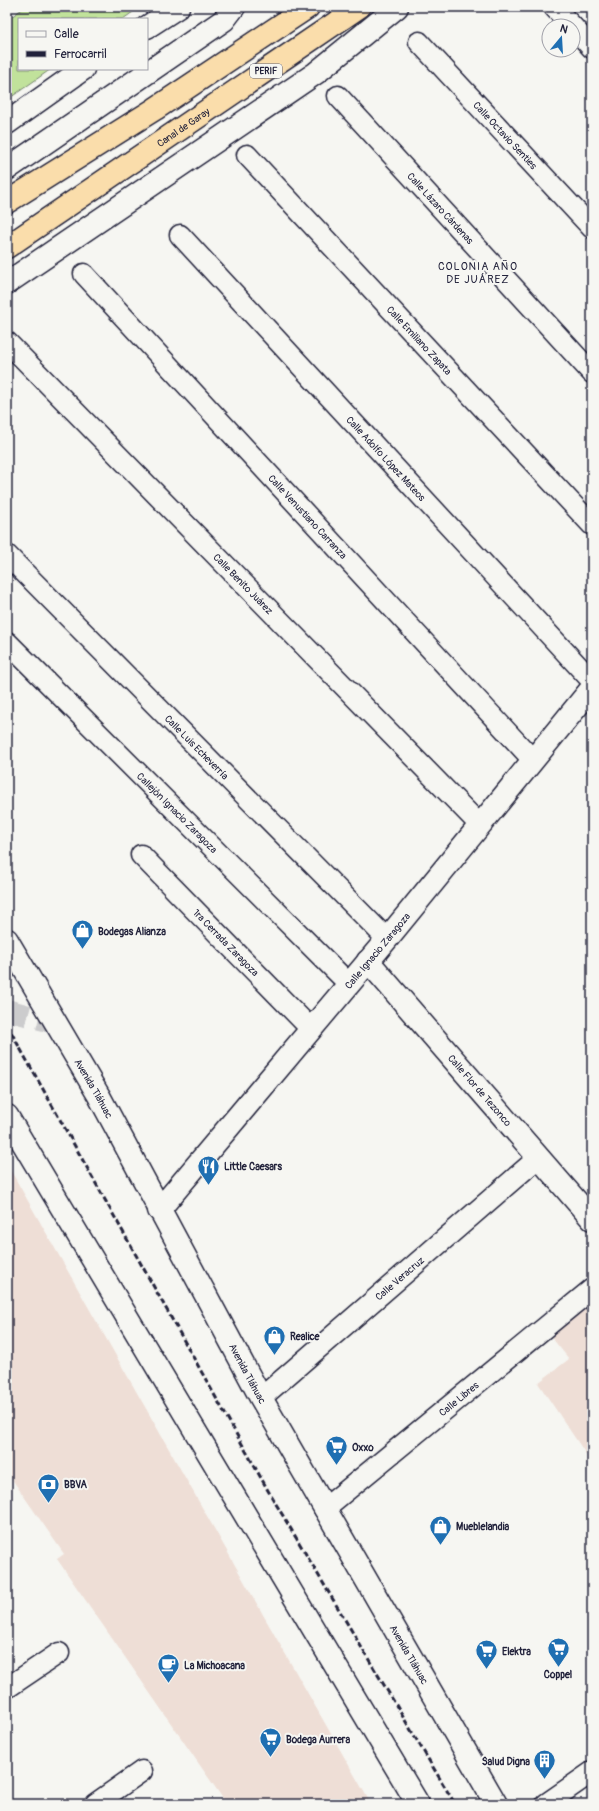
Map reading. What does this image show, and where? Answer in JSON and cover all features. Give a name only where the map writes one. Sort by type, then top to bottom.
[{"type":"highway","points":[[7,202],[155,108],[308,7]]},
{"type":"highway","name":"Canal de Garay","points":[[7,247],[359,7]]},
{"type":"main road","points":[[148,26],[178,7]]},
{"type":"main road","points":[[7,169],[224,20],[234,7]]},
{"type":"main road","points":[[7,283],[316,73],[397,7]]},
{"type":"main road","points":[[7,123],[82,70]]},
{"type":"main road","name":"Calle Ignacio Zaragoza","points":[[159,1210],[348,983],[387,939],[532,759],[592,688]]},
{"type":"main road","name":"Avenida Tláhuac","points":[[7,940],[99,1096],[261,1398],[496,1804]]},
{"type":"main road","name":"Calle Flor de Tezonco","points":[[368,961],[592,1219]]},
{"type":"main road","points":[[7,1116],[418,1804]]},
{"type":"street","points":[[554,7],[564,18]]},
{"type":"street","points":[[581,36],[592,48]]},
{"type":"street","name":"Calle Octavio Senties","points":[[419,42],[592,228]]},
{"type":"street","name":"Calle Lázaro Cárdenas","points":[[338,96],[592,373]]},
{"type":"street","name":"Calle Emiliano Zapata","points":[[247,155],[592,526]]},
{"type":"street","name":"Calle Adolfo López Mateos","points":[[180,235],[592,681]]},
{"type":"street","name":"Calle Venustiano Carranza","points":[[84,274],[532,759]]},
{"type":"street","name":"Calle Benito Juárez","points":[[7,342],[479,824]]},
{"type":"street","name":"Calle Luis Echeverría","points":[[7,555],[387,939]]},
{"type":"street","name":"Callejón Ignacio Zaragoza","points":[[7,642],[348,983]]},
{"type":"street","name":"1ra Cerrada Zaragoza","points":[[141,855],[311,1029]]},
{"type":"street","name":"Calle Veracruz","points":[[261,1398],[538,1158]]},
{"type":"street","name":"Calle Libres","points":[[324,1509],[592,1289]]},
{"type":"street","points":[[7,1688],[59,1653]]},
{"type":"street","points":[[95,1804],[142,1771]]},
{"type":"street","points":[[546,1804],[592,1772]]},
{"type":"shaded area","points":[[7,1164],[371,1804],[219,1804],[224,1800],[57,1559],[64,1554],[7,1472]]},
{"type":"shaded area","points":[[592,1298],[592,1463],[538,1383],[569,1359],[548,1333]]},
{"type":"green space","points":[[25,7],[140,7],[124,18],[18,18],[18,70],[50,70],[7,100],[7,20]]},
{"type":"tunnel","points":[[7,1010],[55,1023]]},
{"type":"railway","points":[[7,1025],[270,1494],[455,1804]]},
{"type":"place","name":"Bodegas Alianza","points":[[82,950]]},
{"type":"place","name":"Little Caesars","points":[[209,1186]]},
{"type":"place","name":"Realice","points":[[274,1356]]},
{"type":"place","name":"Oxxo","points":[[337,1466]]},
{"type":"place","name":"BBVA","points":[[49,1504]]},
{"type":"place","name":"Mueblelandia","points":[[440,1546]]},
{"type":"place","name":"Coppel","points":[[558,1668]]},
{"type":"place","name":"Elektra","points":[[487,1670]]},
{"type":"place","name":"La Michoacana","points":[[169,1684]]},
{"type":"place","name":"Bodega Aurrera","points":[[270,1758]]},
{"type":"place","name":"Salud Digna","points":[[545,1780]]},
{"type":"district","name":"COLONIA AÑO DE JUÁREZ","points":[[478,272]]}]
